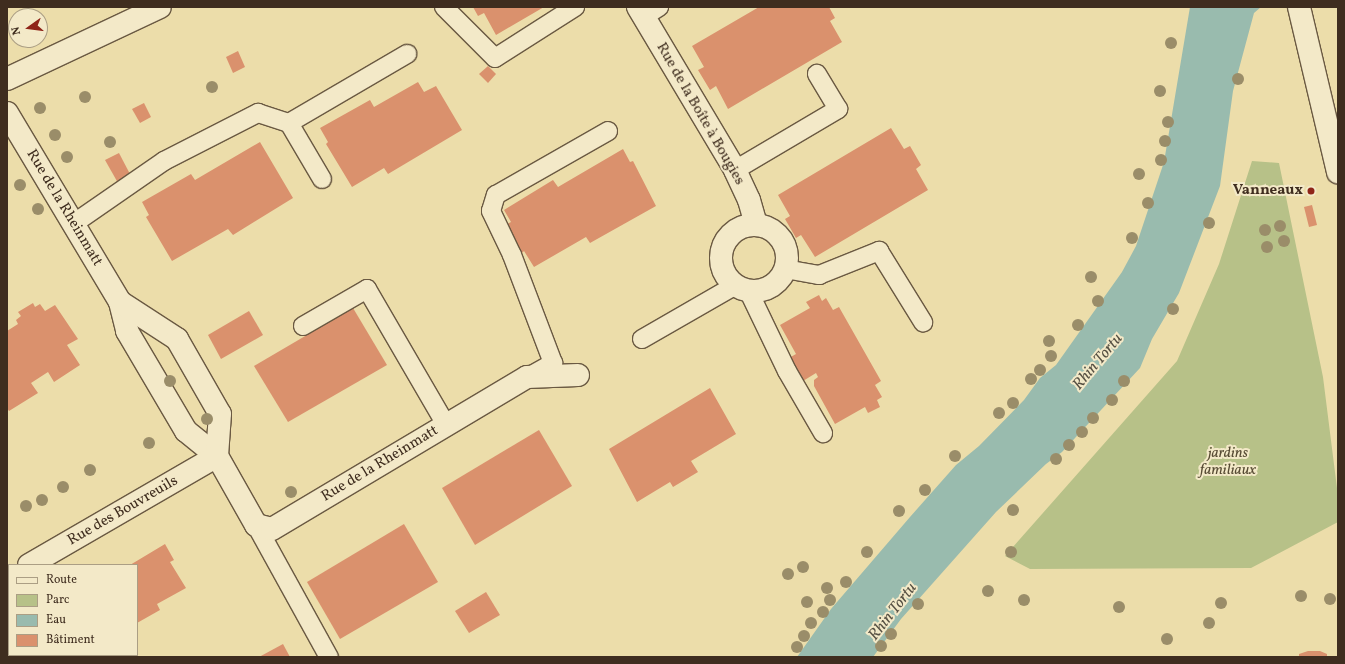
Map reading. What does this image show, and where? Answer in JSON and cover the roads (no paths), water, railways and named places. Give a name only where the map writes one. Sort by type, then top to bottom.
[{"type":"street","points":[[7,79],[160,7]]},
{"type":"street","points":[[1299,7],[1338,172]]},
{"type":"street","name":"Rue de la Boîte à Bougies","points":[[647,10],[735,170],[749,200],[756,225]]},
{"type":"street","name":"Rue de la Rheinmatt","points":[[7,113],[120,302],[127,331],[186,431],[217,456],[256,525],[272,529],[527,377],[578,375]]},
{"type":"street","points":[[756,225],[766,227],[781,240],[787,259],[785,269],[780,277],[766,288],[742,288],[722,268],[723,247],[735,230],[756,225]]},
{"type":"street","name":"Rue de la Rheinmatt","points":[[120,302],[178,339],[220,414],[217,456]]},
{"type":"street","name":"Rue des Bouvreuils","points":[[31,564],[217,456]]},
{"type":"lane","points":[[444,7],[495,58],[575,7]]},
{"type":"lane","points":[[289,123],[407,54]]},
{"type":"lane","points":[[735,170],[838,109],[817,74]]},
{"type":"lane","points":[[73,224],[164,161],[258,113],[289,123],[322,179]]},
{"type":"lane","points":[[527,377],[553,363],[512,255],[491,211],[496,195],[608,131]]},
{"type":"lane","points":[[785,269],[819,274],[880,250],[922,322]]},
{"type":"lane","points":[[642,339],[742,288],[823,433]]},
{"type":"lane","points":[[303,326],[367,289],[446,425]]},
{"type":"lane","points":[[256,525],[329,657]]},
{"type":"water","name":"Rhin Tortu","points":[[1190,7],[1261,7],[1254,13],[1233,91],[1220,186],[1179,293],[1152,339],[1140,368],[1062,452],[1046,464],[996,512],[901,619],[873,657],[797,657],[831,609],[956,465],[979,446],[1024,400],[1040,378],[1056,365],[1122,272],[1136,246],[1164,162]]},
{"type":"place","name":"Vanneaux","points":[[1311,191]]},
{"type":"park label","name":"jardins familiaux","points":[[1228,462]]}]
